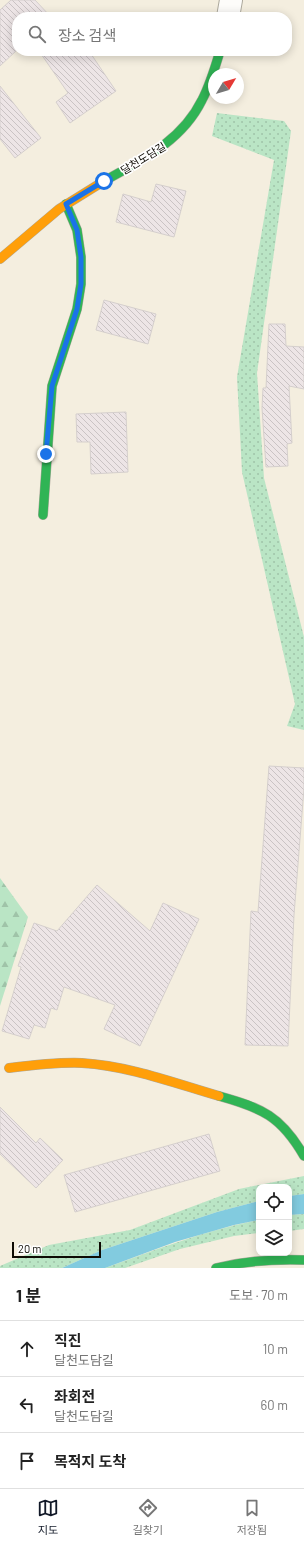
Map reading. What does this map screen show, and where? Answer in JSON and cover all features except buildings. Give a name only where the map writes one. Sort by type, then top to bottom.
[{"type":"street","points":[[229,12],[231,0]]},
{"type":"street","name":"달천도담길","points":[[0,259],[66,204],[104,181],[148,158],[168,143],[184,128],[198,107],[210,83],[218,56]]},
{"type":"street","points":[[43,515],[52,386],[77,309],[81,284],[81,257],[77,230],[66,204]]},
{"type":"street","points":[[9,1068],[52,1064],[90,1064],[131,1070],[172,1081],[238,1102],[274,1118],[285,1128],[304,1156]]},
{"type":"street","points":[[216,1268],[229,1264],[284,1259],[304,1260]]},
{"type":"green space","points":[[217,113],[284,121],[291,131],[257,373],[264,478],[304,637],[304,730],[287,726],[295,704],[242,472],[237,377],[274,160],[212,136]]},
{"type":"green space","points":[[0,878],[28,917],[0,1006]]},
{"type":"green space","points":[[304,1176],[304,1194],[292,1196],[292,1184],[264,1184]]},
{"type":"green space","points":[[256,1186],[256,1202],[217,1212],[102,1250],[62,1268],[0,1268],[0,1266],[49,1245],[130,1230],[239,1189]]},
{"type":"green space","points":[[304,1214],[304,1229],[292,1231],[292,1215]]},
{"type":"green space","points":[[256,1221],[256,1233],[234,1236],[180,1249],[125,1268],[105,1268],[200,1235]]},
{"type":"water","points":[[304,1194],[304,1214],[292,1215],[292,1196]]},
{"type":"water","points":[[256,1202],[256,1221],[234,1225],[175,1242],[105,1268],[62,1268],[102,1250],[217,1212]]},
{"type":"traffic: fast","points":[[104,181],[160,148],[184,127],[194,114],[205,94],[218,56]]},
{"type":"traffic: fast","points":[[43,515],[52,386],[77,309],[81,284],[81,257],[77,230],[66,204]]},
{"type":"traffic: fast","points":[[219,1096],[247,1105],[269,1116],[287,1131],[296,1142],[304,1156]]},
{"type":"traffic: fast","points":[[216,1268],[260,1261],[304,1260]]},
{"type":"traffic: slow","points":[[0,259],[59,209],[104,181]]},
{"type":"traffic: slow","points":[[9,1068],[64,1063],[100,1065],[135,1071],[219,1096]]},
{"type":"route","points":[[46,454],[52,386],[77,309],[81,284],[81,257],[77,230],[66,204],[104,181]]}]
